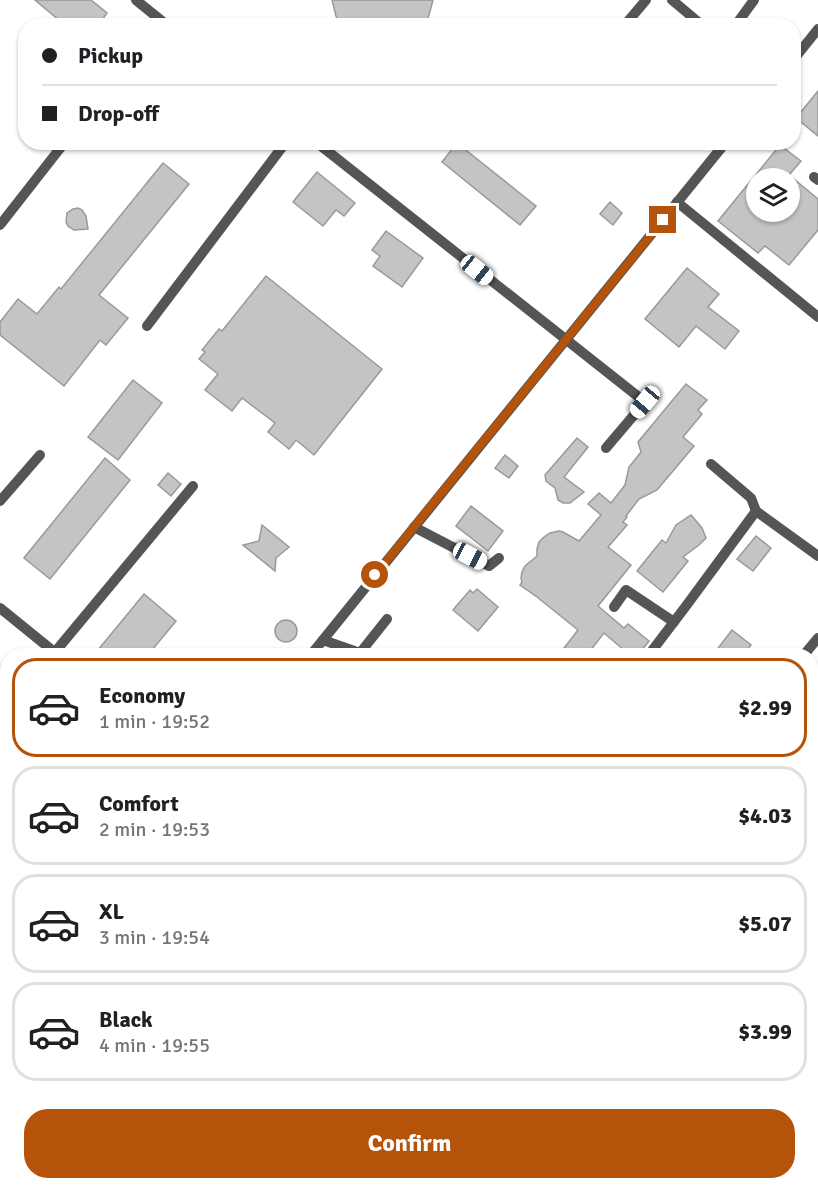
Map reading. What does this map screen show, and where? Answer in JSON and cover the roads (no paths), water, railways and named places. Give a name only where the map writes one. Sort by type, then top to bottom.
[{"type":"lane","points":[[136,0],[156,18]]},
{"type":"lane","points":[[631,18],[646,0]]},
{"type":"lane","points":[[672,0],[694,18]]},
{"type":"lane","points":[[741,18],[754,0]]},
{"type":"lane","points":[[801,51],[818,29]]},
{"type":"lane","points":[[0,225],[59,150]]},
{"type":"lane","points":[[147,326],[280,150]]},
{"type":"lane","points":[[326,150],[645,402],[606,448]]},
{"type":"lane","points":[[316,648],[719,150]]},
{"type":"lane","points":[[677,202],[818,317]]},
{"type":"lane","points":[[0,501],[40,454]]},
{"type":"lane","points":[[711,464],[751,498],[756,511],[818,556]]},
{"type":"lane","points":[[62,648],[193,486]]},
{"type":"lane","points":[[654,648],[756,511]]},
{"type":"lane","points":[[414,527],[489,566],[499,558]]},
{"type":"lane","points":[[614,608],[626,590],[674,622]]},
{"type":"lane","points":[[0,608],[50,648]]},
{"type":"lane","points":[[364,648],[387,619]]},
{"type":"lane","points":[[323,640],[346,648]]}]
